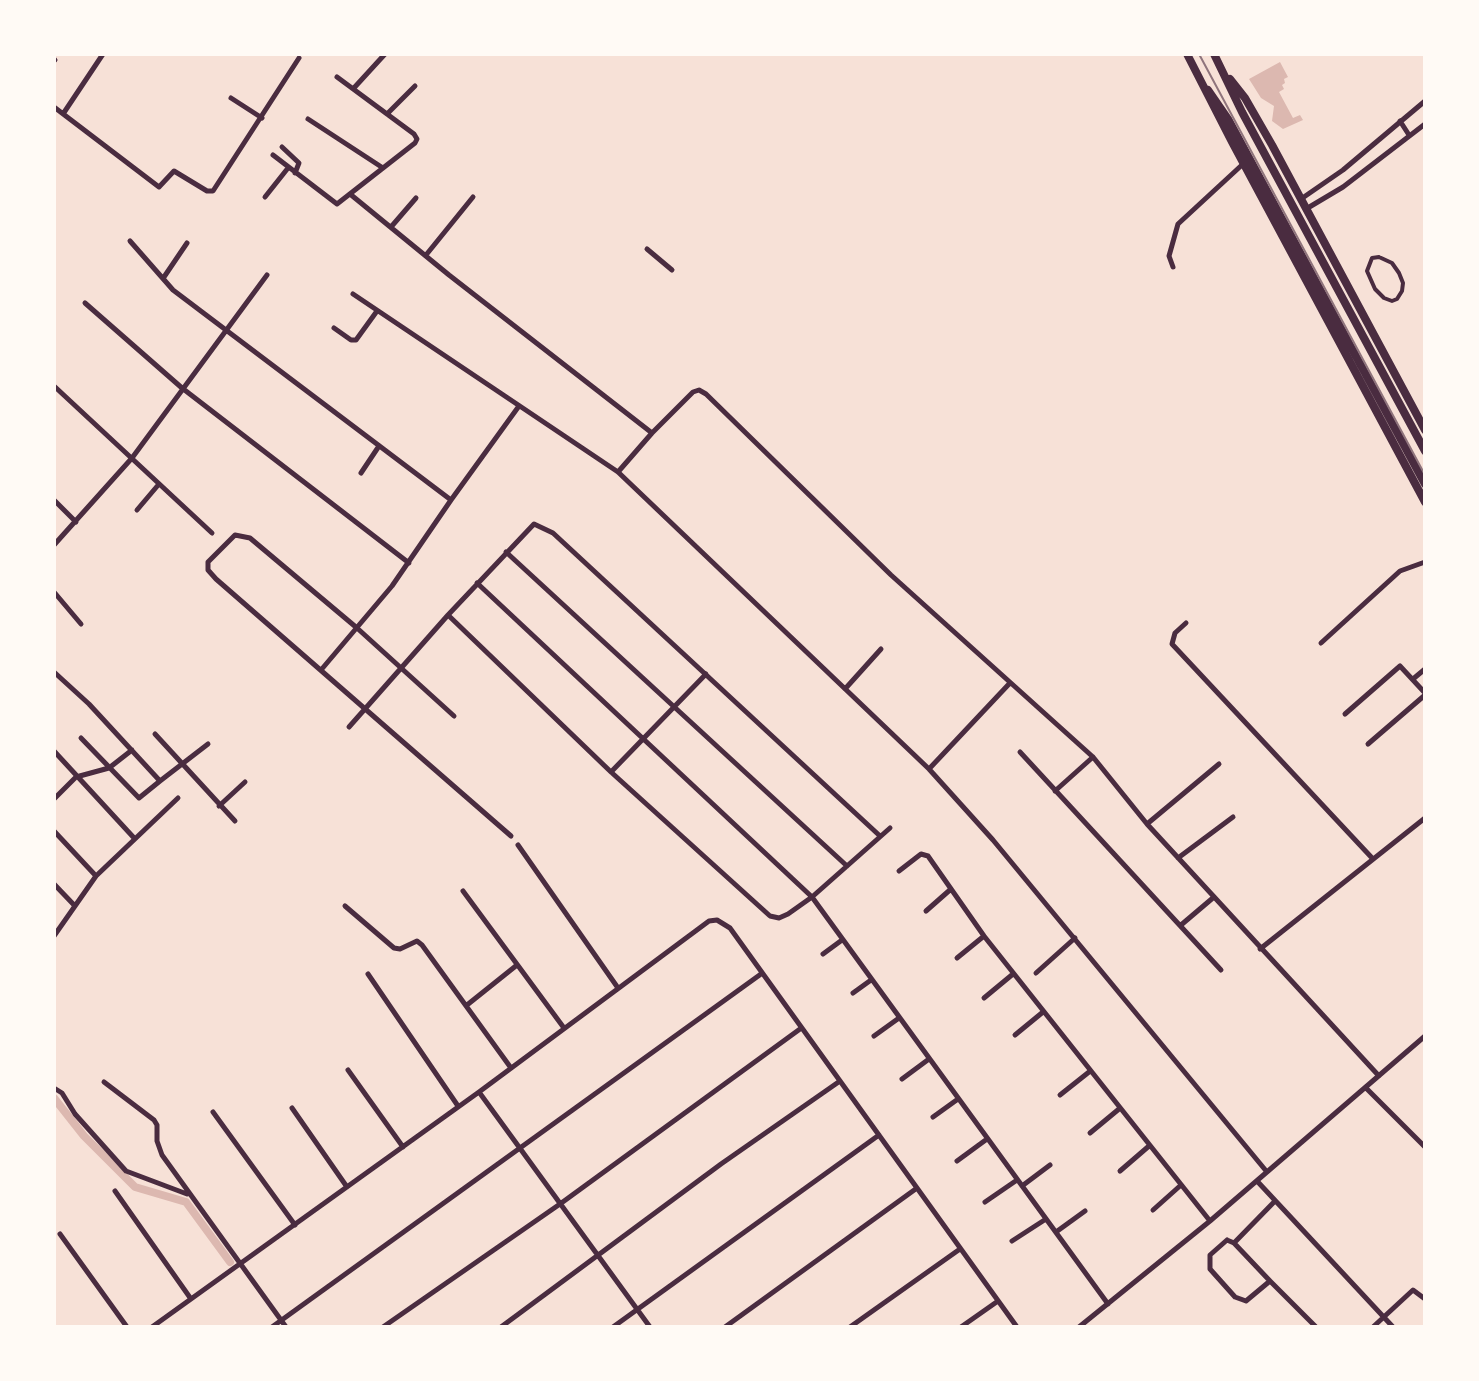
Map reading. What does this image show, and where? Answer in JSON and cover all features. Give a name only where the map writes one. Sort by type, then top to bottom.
[{"type":"main road","points":[[1187,54],[1425,502]]},
{"type":"main road","points":[[1214,54],[1425,450],[1403,462]]},
{"type":"main road","points":[[1223,72],[1249,105],[1425,430]]},
{"type":"main road","points":[[1204,86],[1215,97],[1228,119],[1425,484]]},
{"type":"main road","points":[[1383,424],[1406,428],[1415,418],[1415,410]]},
{"type":"street","points":[[63,114],[103,54]]},
{"type":"street","points":[[353,89],[381,55]]},
{"type":"street","points":[[54,107],[159,187],[174,171],[207,191],[213,191],[299,58]]},
{"type":"street","points":[[273,155],[337,204],[415,143],[417,139],[337,77]]},
{"type":"street","points":[[387,114],[415,86]]},
{"type":"street","points":[[231,98],[262,118]]},
{"type":"street","points":[[1301,199],[1343,170],[1425,101]]},
{"type":"street","points":[[1419,105],[1425,115]]},
{"type":"street","points":[[308,119],[383,168]]},
{"type":"street","points":[[1400,121],[1409,135]]},
{"type":"street","points":[[1306,209],[1350,182],[1425,124]]},
{"type":"street","points":[[282,147],[299,163],[295,173]]},
{"type":"street","points":[[1173,267],[1169,256],[1178,224],[1243,164]]},
{"type":"street","points":[[265,197],[288,168]]},
{"type":"street","points":[[350,194],[652,433]]},
{"type":"street","points":[[426,255],[473,197]]},
{"type":"street","points":[[391,227],[416,198]]},
{"type":"street","points":[[130,241],[173,290],[451,500]]},
{"type":"street","points":[[164,277],[187,243]]},
{"type":"street","points":[[647,249],[672,270]]},
{"type":"street","points":[[1379,257],[1392,263],[1399,273],[1402,291],[1392,301],[1375,289],[1367,271],[1372,258],[1379,257]]},
{"type":"street","points":[[54,545],[132,458],[267,275]]},
{"type":"street","points":[[353,294],[618,472],[929,769],[993,840],[1267,1172]]},
{"type":"street","points":[[85,303],[182,388],[409,563]]},
{"type":"street","points":[[334,328],[356,340],[377,311]]},
{"type":"street","points":[[54,386],[212,533]]},
{"type":"street","points":[[618,472],[693,392],[699,390],[706,394],[891,575],[1093,757],[1147,824],[1379,1076]]},
{"type":"street","points":[[321,670],[409,563],[519,406]]},
{"type":"street","points":[[361,473],[379,446]]},
{"type":"street","points":[[137,510],[159,484]]},
{"type":"street","points":[[54,500],[76,522]]},
{"type":"street","points":[[349,727],[534,524],[544,527],[880,836]]},
{"type":"street","points":[[454,716],[357,628],[243,535],[235,535],[208,562],[208,570],[216,579],[511,836]]},
{"type":"street","points":[[506,552],[847,866]]},
{"type":"street","points":[[1321,643],[1400,571],[1425,562]]},
{"type":"street","points":[[477,583],[812,897],[1108,1304]]},
{"type":"street","points":[[54,592],[81,624]]},
{"type":"street","points":[[448,615],[611,772],[770,916],[779,918],[788,914],[812,897],[890,828]]},
{"type":"street","points":[[1186,623],[1175,633],[1172,644],[1373,859]]},
{"type":"street","points":[[845,689],[881,649]]},
{"type":"street","points":[[1345,714],[1400,666],[1425,694],[1368,744]]},
{"type":"street","points":[[1413,679],[1425,669]]},
{"type":"street","points":[[54,672],[89,704],[160,781]]},
{"type":"street","points":[[611,772],[706,674]]},
{"type":"street","points":[[929,769],[1009,684]]},
{"type":"street","points":[[155,734],[181,766],[235,821]]},
{"type":"street","points":[[81,738],[139,798],[208,744]]},
{"type":"street","points":[[54,799],[76,777],[109,768],[132,750]]},
{"type":"street","points":[[54,751],[135,839]]},
{"type":"street","points":[[1020,752],[1221,970]]},
{"type":"street","points":[[1055,791],[1093,757]]},
{"type":"street","points":[[1147,824],[1219,764]]},
{"type":"street","points":[[219,806],[245,782]]},
{"type":"street","points":[[54,936],[96,876],[178,798]]},
{"type":"street","points":[[1178,858],[1233,817]]},
{"type":"street","points":[[1260,949],[1425,818]]},
{"type":"street","points":[[54,831],[96,876]]},
{"type":"street","points":[[518,845],[618,988]]},
{"type":"street","points":[[899,871],[925,854],[1089,1072],[1210,1221]]},
{"type":"street","points":[[54,884],[75,906]]},
{"type":"street","points":[[926,911],[951,889]]},
{"type":"street","points":[[463,891],[564,1028]]},
{"type":"street","points":[[1181,925],[1214,897]]},
{"type":"street","points":[[345,906],[394,948],[400,949],[417,941],[511,1068]]},
{"type":"street","points":[[152,1327],[479,1092],[709,921],[717,920],[730,928],[1017,1327]]},
{"type":"street","points":[[957,958],[984,936]]},
{"type":"street","points":[[1036,973],[1075,938]]},
{"type":"street","points":[[823,954],[842,940]]},
{"type":"street","points":[[467,1005],[517,965]]},
{"type":"street","points":[[368,974],[458,1106]]},
{"type":"street","points":[[272,1327],[761,974]]},
{"type":"street","points":[[984,998],[1013,974]]},
{"type":"street","points":[[853,993],[871,980]]},
{"type":"street","points":[[1015,1035],[1043,1012]]},
{"type":"street","points":[[874,1036],[899,1018]]},
{"type":"street","points":[[383,1327],[560,1204],[800,1029]]},
{"type":"street","points":[[1079,1327],[1210,1221],[1425,1036]]},
{"type":"street","points":[[902,1079],[929,1059]]},
{"type":"street","points":[[348,1070],[403,1147]]},
{"type":"street","points":[[1060,1095],[1089,1072]]},
{"type":"street","points":[[501,1327],[840,1081]]},
{"type":"street","points":[[104,1082],[154,1120],[162,1155],[286,1327]]},
{"type":"street","points":[[54,1088],[62,1093],[75,1114],[126,1171],[188,1194]]},
{"type":"street","points":[[1366,1088],[1425,1147]]},
{"type":"street","points":[[479,1092],[650,1327]]},
{"type":"street","points":[[933,1117],[958,1099]]},
{"type":"street","points":[[292,1108],[347,1187]]},
{"type":"street","points":[[1090,1133],[1119,1109]]},
{"type":"street","points":[[213,1112],[295,1225]]},
{"type":"street","points":[[613,1327],[879,1135]]},
{"type":"street","points":[[957,1161],[987,1139]]},
{"type":"street","points":[[1120,1171],[1149,1146]]},
{"type":"street","points":[[1022,1186],[1050,1165]]},
{"type":"street","points":[[985,1202],[1017,1180]]},
{"type":"street","points":[[1257,1181],[1393,1327]]},
{"type":"street","points":[[1153,1210],[1181,1185]]},
{"type":"street","points":[[725,1327],[917,1188]]},
{"type":"street","points":[[115,1191],[191,1299]]},
{"type":"street","points":[[1234,1243],[1276,1201]]},
{"type":"street","points":[[1056,1232],[1085,1211]]},
{"type":"street","points":[[1012,1241],[1046,1219]]},
{"type":"street","points":[[60,1234],[127,1327]]},
{"type":"street","points":[[1270,1281],[1246,1301],[1240,1300],[1210,1269],[1210,1255],[1227,1240],[1234,1243],[1316,1327]]},
{"type":"street","points":[[850,1327],[960,1249]]},
{"type":"street","points":[[1373,1327],[1413,1290],[1425,1299]]},
{"type":"street","points":[[961,1327],[998,1301]]},
{"type":"shaded area","points":[[1280,62],[1288,77],[1282,85],[1284,89],[1279,92],[1293,118],[1300,115],[1303,120],[1283,129],[1272,121],[1274,106],[1261,98],[1249,79]]},
{"type":"waterway","points":[[54,1098],[84,1136],[135,1187],[186,1202],[230,1262]]},
{"type":"railway","points":[[1199,54],[1425,475]]}]
